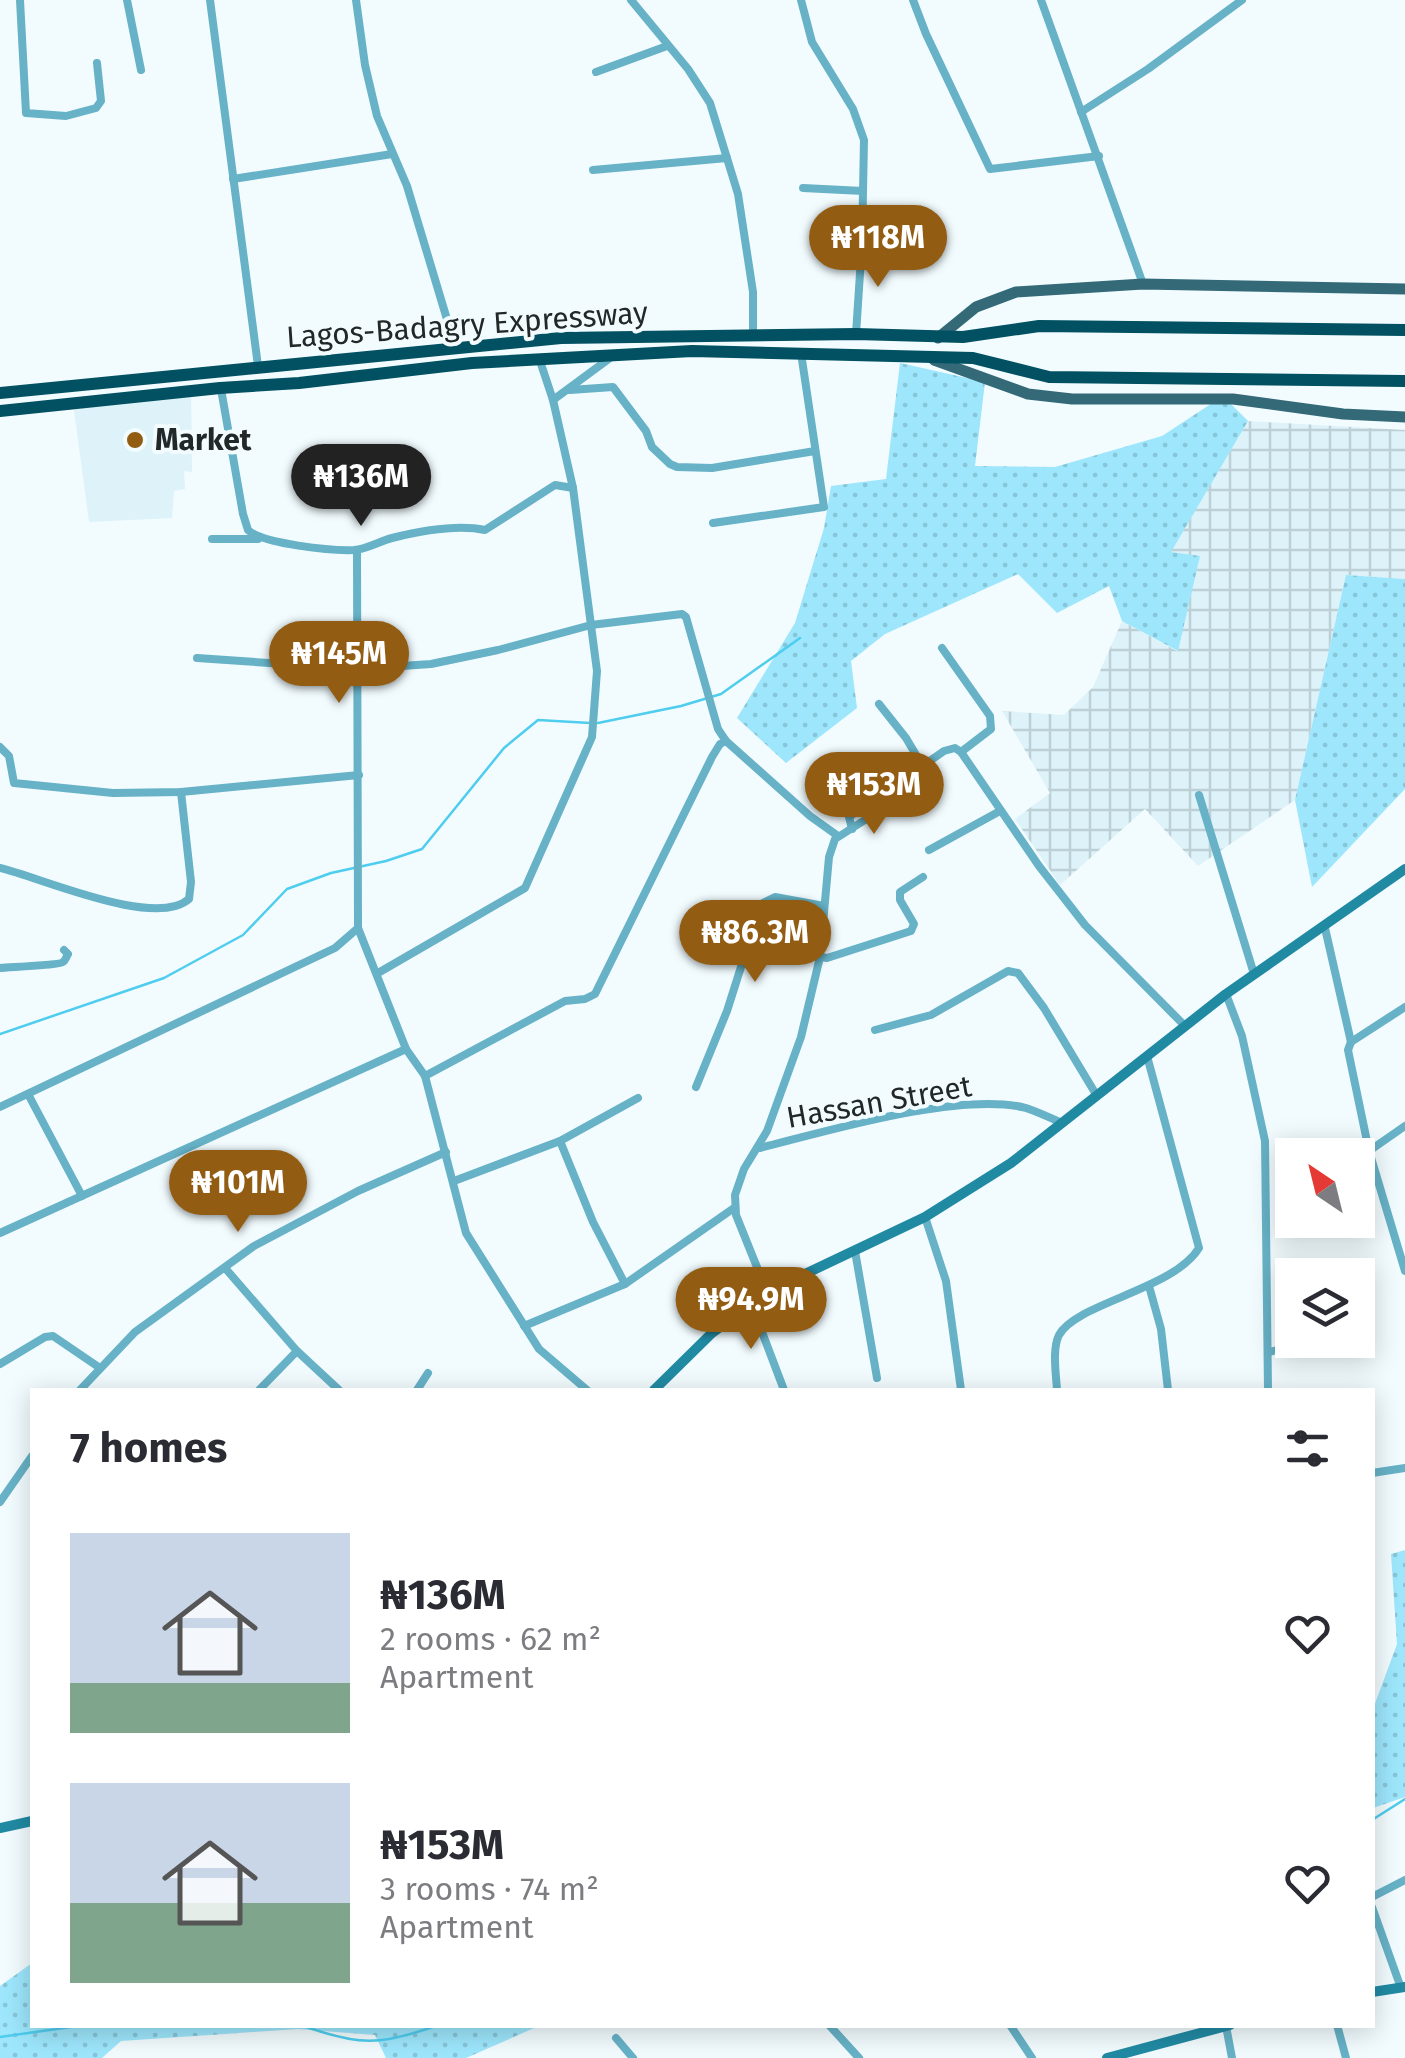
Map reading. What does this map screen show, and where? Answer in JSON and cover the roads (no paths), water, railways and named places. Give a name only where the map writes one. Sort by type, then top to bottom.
[{"type":"highway","name":"Lagos-Badagry Expressway","points":[[0,393],[455,346],[576,338],[753,334],[938,338],[1038,326],[1405,330]]},
{"type":"highway","name":"Lagos-Badagry Expressway","points":[[0,410],[472,364],[692,351],[973,358],[1049,377],[1405,381]]},
{"type":"highway","points":[[294,363],[300,383]]},
{"type":"main road","points":[[938,338],[976,307],[1016,292],[1143,284],[1405,289]]},
{"type":"main road","name":"Lagos-Badagry Expressway","points":[[920,355],[1028,394],[1072,399],[1234,399],[1405,418]]},
{"type":"street","points":[[20,0],[26,113],[66,116],[96,108],[101,100],[97,63]]},
{"type":"street","points":[[127,0],[141,70]]},
{"type":"street","points":[[210,0],[258,366]]},
{"type":"street","points":[[356,0],[373,99],[407,186],[455,346]]},
{"type":"street","points":[[631,0],[710,102],[738,194],[753,292],[753,334]]},
{"type":"street","points":[[801,0],[812,42],[854,109],[864,140],[856,334]]},
{"type":"street","points":[[913,0],[990,169],[1098,156]]},
{"type":"street","points":[[1041,0],[1143,284]]},
{"type":"street","points":[[1081,112],[1242,0]]},
{"type":"street","points":[[596,72],[667,46]]},
{"type":"street","points":[[233,179],[392,154]]},
{"type":"street","points":[[594,170],[727,158]]},
{"type":"street","points":[[803,188],[863,191]]},
{"type":"street","points":[[862,243],[904,244]]},
{"type":"street","points":[[1405,280],[1405,289]]},
{"type":"street","points":[[713,523],[824,507],[800,353]]},
{"type":"street","points":[[553,400],[614,354]]},
{"type":"street","points":[[378,973],[526,888],[594,725],[597,670],[574,488],[540,361]]},
{"type":"street","points":[[570,390],[613,387],[646,431],[652,447],[677,467],[712,468],[814,452]]},
{"type":"street","points":[[220,388],[248,530],[263,539]]},
{"type":"street","points":[[212,539],[263,539],[357,550],[394,538],[463,526],[489,529],[555,485],[574,488]]},
{"type":"street","points":[[357,550],[358,928],[406,1049],[425,1076],[466,1234],[538,1349],[585,1388]]},
{"type":"street","points":[[197,658],[358,669],[431,664],[591,625],[682,614],[726,742],[838,836]]},
{"type":"street","points":[[942,648],[993,724],[961,752]]},
{"type":"street","points":[[879,704],[922,765]]},
{"type":"street","points":[[425,1076],[565,1001],[584,1000],[595,994],[712,757],[726,742]]},
{"type":"street","points":[[0,747],[10,756],[10,779],[14,783],[113,793],[181,792],[359,775]]},
{"type":"street","points":[[852,829],[849,818],[922,765],[950,749],[961,752],[1086,926],[1185,1026]]},
{"type":"street","points":[[0,868],[135,908],[182,905],[190,899],[192,882],[181,792]]},
{"type":"street","points":[[1198,795],[1254,974]]},
{"type":"street","points":[[767,1292],[734,1208],[740,1177],[760,1148],[801,1037],[820,957],[829,857],[838,836],[890,804]]},
{"type":"street","points":[[929,850],[1000,811]]},
{"type":"street","points":[[656,1388],[712,1333],[767,1292],[925,1217],[999,1171],[1226,994],[1405,869]]},
{"type":"street","points":[[820,957],[845,953],[911,931],[914,924],[900,900],[900,892],[923,877]]},
{"type":"street","points":[[696,1087],[727,1011],[761,904],[775,897],[824,906]]},
{"type":"street","points":[[0,1107],[334,948],[358,928]]},
{"type":"street","points":[[1324,928],[1351,1042],[1348,1050],[1365,1138]]},
{"type":"street","points":[[0,968],[60,964],[68,954],[64,950]]},
{"type":"street","points":[[874,1030],[931,1015],[1008,971],[1018,973],[1044,1008],[1096,1096]]},
{"type":"street","points":[[1226,994],[1242,1036],[1266,1141],[1268,1388]]},
{"type":"street","points":[[1351,1042],[1405,1007]]},
{"type":"street","points":[[0,1233],[406,1049]]},
{"type":"street","points":[[1057,1388],[1056,1343],[1063,1330],[1096,1309],[1150,1286],[1189,1260],[1199,1248],[1147,1056]]},
{"type":"street","points":[[28,1094],[82,1196]]},
{"type":"street","points":[[454,1180],[560,1141],[638,1098]]},
{"type":"street","name":"Hassan Street","points":[[760,1148],[847,1126],[966,1105],[1026,1108],[1063,1124]]},
{"type":"street","points":[[1375,1146],[1405,1126]]},
{"type":"street","points":[[560,1141],[625,1284]]},
{"type":"street","points":[[82,1388],[135,1332],[281,1230],[446,1152]]},
{"type":"street","points":[[1375,1171],[1402,1250],[1405,1271]]},
{"type":"street","points":[[524,1326],[625,1284],[734,1208]]},
{"type":"street","points":[[925,1217],[946,1280],[961,1388]]},
{"type":"street","points":[[855,1252],[877,1378]]},
{"type":"street","points":[[224,1268],[297,1351],[337,1388]]},
{"type":"street","points":[[1150,1286],[1161,1329],[1168,1388]]},
{"type":"street","points":[[751,1303],[783,1388]]},
{"type":"street","points":[[0,1364],[45,1336],[52,1336],[100,1368]]},
{"type":"street","points":[[262,1388],[297,1351]]},
{"type":"street","points":[[1269,1352],[1275,1351]]},
{"type":"street","points":[[418,1388],[428,1373]]},
{"type":"street","points":[[0,1502],[30,1459]]},
{"type":"street","points":[[1375,1473],[1405,1468]]},
{"type":"street","points":[[0,1828],[30,1822]]},
{"type":"street","points":[[1375,1895],[1405,1880]]},
{"type":"street","points":[[1375,1915],[1403,1988],[1375,1992]]},
{"type":"street","points":[[832,2028],[859,2058]]},
{"type":"street","points":[[1012,2028],[1032,2058]]},
{"type":"street","points":[[1107,2058],[1220,2028]]},
{"type":"street","points":[[1228,2028],[1232,2058]]},
{"type":"street","points":[[1338,2028],[1346,2058]]},
{"type":"street","points":[[616,2038],[632,2058]]},
{"type":"waterway","points":[[598,723],[721,694],[800,638]]},
{"type":"waterway","points":[[0,1034],[164,978],[243,935],[287,889],[422,849],[504,748],[538,720],[590,723]]},
{"type":"waterway","points":[[1375,1818],[1405,1799]]},
{"type":"waterway","points":[[0,2037],[64,2028]]},
{"type":"waterway","points":[[310,2028],[370,2041],[429,2028]]},
{"type":"place","name":"Market","points":[[135,440]]}]
